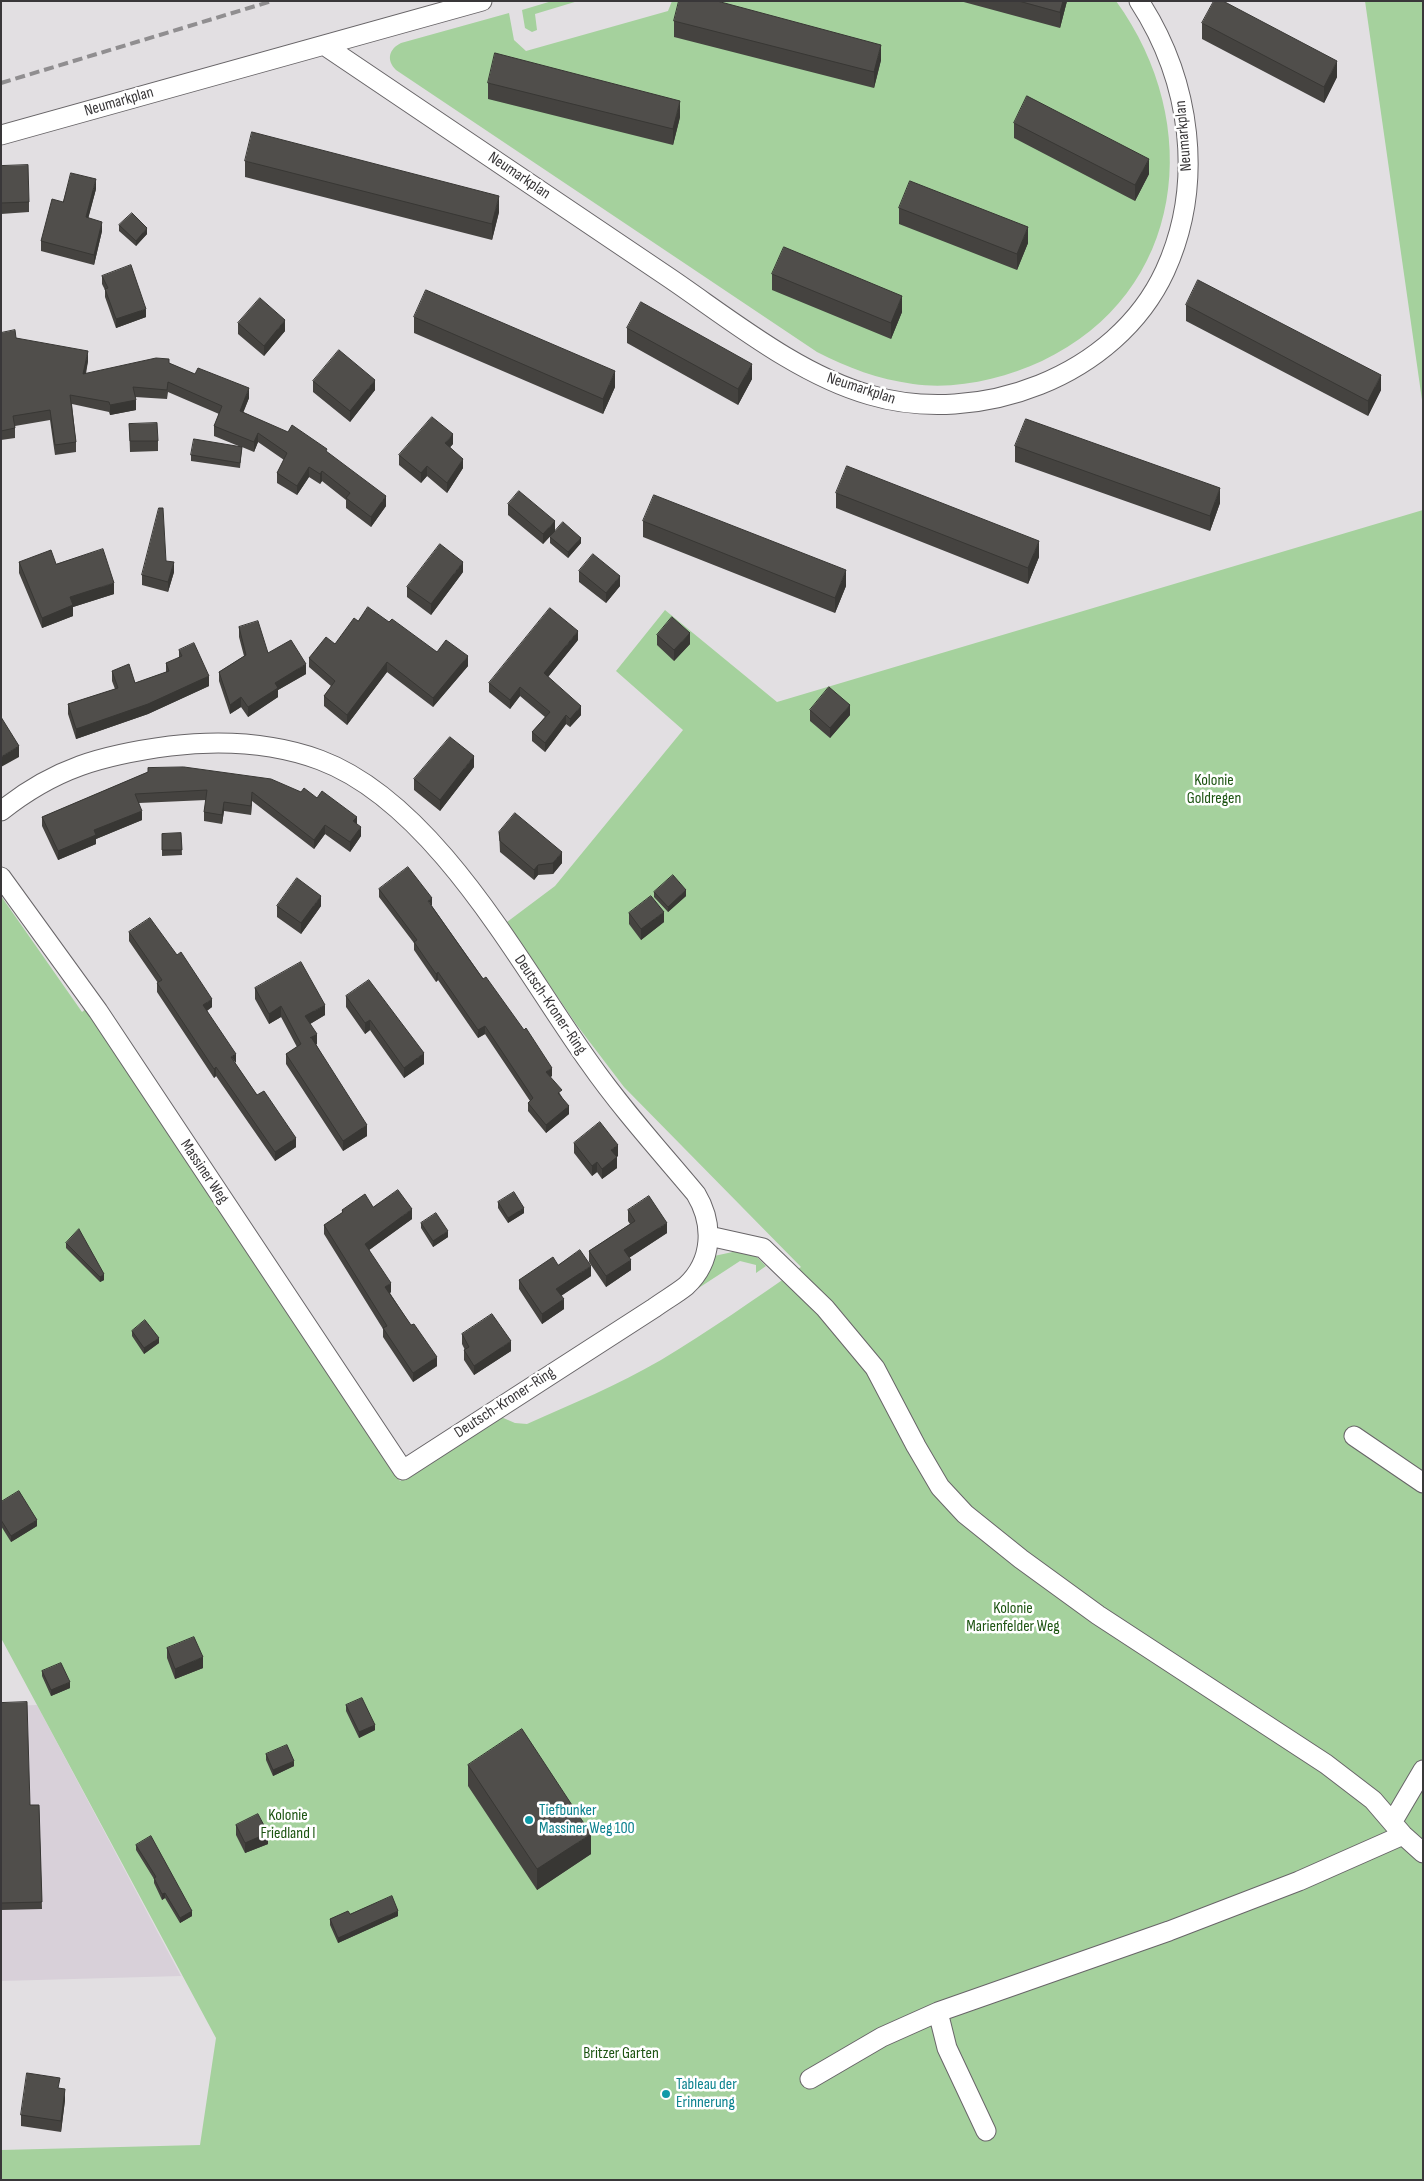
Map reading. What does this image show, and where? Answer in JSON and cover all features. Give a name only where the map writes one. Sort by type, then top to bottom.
[{"type":"street","name":"Neumarkplan","points":[[1,135],[482,1]]},
{"type":"street","name":"Neumarkplan","points":[[324,45],[637,257],[817,375],[870,395],[909,404],[942,405],[976,402],[1008,396],[1041,385],[1070,369],[1101,350],[1123,330],[1152,294],[1165,270],[1186,204],[1190,171],[1182,100],[1174,69],[1162,40],[1139,1]]},
{"type":"street","name":"Deutsch-Kroner-Ring","points":[[1,812],[43,782],[74,766],[137,751],[184,745],[230,743],[273,747],[320,760],[359,780],[412,822],[469,888],[590,1063],[696,1194],[703,1207],[709,1236],[708,1247],[700,1269],[686,1285],[654,1308],[402,1470]]},
{"type":"street","name":"Massiner Weg","points":[[1,877],[98,1011],[402,1470]]},
{"type":"street","points":[[709,1236],[740,1241],[763,1248],[825,1308],[875,1368],[940,1487],[965,1514],[1021,1559],[1098,1615],[1326,1764],[1374,1800],[1423,1853]]},
{"type":"street","points":[[1354,1436],[1423,1483]]},
{"type":"street","points":[[810,2079],[882,2037],[938,2012],[1169,1931],[1299,1881],[1398,1828],[1423,1770]]},
{"type":"street","points":[[938,2012],[947,2048],[986,2131]]},
{"type":"shaded area","points":[[37,1705],[181,1976],[1,1981],[1,1706]]},
{"type":"green space","points":[[552,1],[578,1],[535,14],[537,30],[532,32],[525,28],[522,10]]},
{"type":"green space","points":[[672,1],[1116,1],[1144,49],[1162,99],[1170,151],[1166,201],[1152,249],[1127,293],[1090,331],[1042,361],[995,378],[962,384],[929,385],[900,382],[864,372],[817,352],[396,70],[390,59],[394,48],[401,43],[509,13],[514,40],[526,51],[668,11]]},
{"type":"green space","points":[[1365,1],[1423,1],[1423,407]]},
{"type":"green space","points":[[1423,510],[1423,2180],[1,2180],[1,2150],[200,2145],[216,2038],[1,1638],[1,896],[82,1012],[87,1008],[400,1481],[501,1417],[515,1423],[527,1424],[595,1394],[645,1369],[679,1349],[801,1267],[624,1087],[576,1024],[507,922],[555,886],[683,730],[616,671],[665,610],[777,702]]},
{"type":"green space","points":[[742,1250],[752,1252],[766,1266],[756,1273],[756,1265],[740,1261],[694,1291],[703,1279],[714,1256]]},
{"type":"building","points":[[679,1],[717,1],[881,45],[874,72],[674,21]]},
{"type":"building","points":[[1019,1],[1063,1],[1060,12]]},
{"type":"building","points":[[1214,1],[1223,1],[1337,61],[1324,87],[1202,23]]},
{"type":"building","points":[[495,53],[680,101],[673,129],[488,83]]},
{"type":"building","points":[[1027,96],[1149,159],[1135,185],[1014,123]]},
{"type":"building","points":[[252,132],[499,196],[492,224],[245,161]]},
{"type":"building","points":[[28,165],[29,202],[1,203],[1,166]]},
{"type":"building","points":[[71,173],[96,179],[86,217],[102,222],[94,255],[41,241],[52,199],[63,202]]},
{"type":"building","points":[[910,181],[1028,227],[1017,254],[899,208]]},
{"type":"building","points":[[132,213],[147,228],[136,241],[119,225]]},
{"type":"building","points":[[784,247],[902,296],[891,323],[772,274]]},
{"type":"building","points":[[131,265],[146,309],[116,319],[105,289],[108,288],[102,276]]},
{"type":"building","points":[[1198,280],[1381,375],[1368,401],[1186,305]]},
{"type":"building","points":[[426,290],[615,371],[603,399],[414,317]]},
{"type":"building","points":[[260,298],[285,320],[264,346],[238,323]]},
{"type":"building","points":[[641,302],[752,364],[738,389],[627,328]]},
{"type":"building","points":[[15,330],[16,338],[88,351],[83,374],[156,358],[169,359],[169,363],[195,374],[198,368],[249,388],[240,411],[288,432],[292,425],[327,449],[326,451],[386,496],[371,517],[346,498],[350,493],[322,471],[320,474],[309,467],[297,486],[277,473],[287,453],[258,433],[254,442],[214,426],[222,406],[168,382],[167,390],[133,387],[136,400],[110,405],[109,402],[70,395],[76,442],[55,445],[50,410],[13,416],[15,428],[1,431],[1,333]]},
{"type":"building","points":[[339,350],[375,380],[350,411],[313,381]]},
{"type":"building","points":[[432,417],[453,434],[445,443],[463,459],[447,483],[427,466],[421,473],[399,455]]},
{"type":"building","points":[[1026,419],[1220,488],[1210,516],[1015,446]]},
{"type":"building","points":[[157,423],[158,441],[130,441],[129,424]]},
{"type":"building","points":[[194,439],[242,447],[240,463],[191,455]]},
{"type":"building","points":[[847,466],[1039,541],[1028,568],[836,493]]},
{"type":"building","points":[[519,491],[555,521],[543,534],[508,504]]},
{"type":"building","points":[[654,495],[846,570],[835,598],[643,521]]},
{"type":"building","points":[[159,508],[163,508],[166,561],[174,562],[168,582],[142,575]]},
{"type":"building","points":[[563,522],[581,538],[568,552],[550,537]]},
{"type":"building","points":[[440,544],[463,562],[431,604],[407,587]]},
{"type":"building","points":[[103,549],[114,583],[70,597],[73,605],[42,618],[19,562],[51,550],[56,564]]},
{"type":"building","points":[[593,554],[620,576],[606,593],[579,571]]},
{"type":"building","points":[[368,607],[389,622],[392,619],[437,652],[446,640],[468,656],[433,698],[387,662],[347,715],[324,696],[335,681],[309,658],[326,637],[335,644],[354,618],[358,621]]},
{"type":"building","points":[[550,608],[578,631],[544,673],[581,706],[570,719],[566,715],[545,743],[532,732],[550,712],[520,687],[510,700],[489,683]]},
{"type":"building","points":[[672,617],[690,633],[674,650],[657,635]]},
{"type":"building","points":[[258,621],[268,653],[291,640],[306,664],[275,683],[278,688],[248,707],[241,697],[230,705],[219,672],[246,655],[239,627]]},
{"type":"building","points":[[194,643],[209,676],[148,704],[76,729],[68,704],[118,688],[112,671],[129,664],[135,683],[169,671],[166,663],[182,656],[179,650]]},
{"type":"building","points":[[829,687],[850,705],[830,728],[810,710]]},
{"type":"building","points":[[1,717],[19,746],[1,757]]},
{"type":"building","points":[[450,737],[474,756],[440,800],[414,779]]},
{"type":"building","points":[[184,767],[271,779],[301,792],[304,788],[317,798],[322,791],[357,817],[353,821],[361,827],[350,842],[325,825],[314,840],[252,792],[251,806],[224,802],[222,815],[204,812],[207,790],[135,794],[142,811],[94,830],[96,835],[58,851],[42,817],[148,772],[148,768]]},
{"type":"building","points":[[515,813],[562,852],[553,863],[538,865],[534,870],[500,841],[499,832]]},
{"type":"building","points":[[181,833],[182,850],[162,850],[162,834]]},
{"type":"building","points":[[408,867],[432,898],[428,901],[483,979],[486,977],[524,1030],[526,1028],[552,1068],[546,1072],[562,1090],[558,1093],[569,1106],[546,1125],[528,1103],[533,1098],[485,1026],[478,1030],[438,972],[436,974],[414,942],[417,940],[379,889]]},
{"type":"building","points":[[673,875],[686,890],[668,907],[654,892]]},
{"type":"building","points":[[297,878],[321,896],[301,923],[277,906]]},
{"type":"building","points":[[651,896],[664,912],[641,929],[629,913]]},
{"type":"building","points":[[150,918],[177,955],[181,952],[212,999],[203,1005],[236,1054],[231,1057],[257,1095],[264,1091],[296,1138],[275,1152],[216,1067],[214,1069],[157,983],[162,980],[129,932]]},
{"type":"building","points":[[301,962],[325,1005],[305,1016],[317,1034],[311,1037],[367,1125],[343,1141],[286,1054],[301,1044],[281,1006],[269,1014],[255,988]]},
{"type":"building","points":[[369,980],[424,1053],[404,1068],[370,1020],[365,1023],[346,996]]},
{"type":"building","points":[[600,1122],[618,1145],[611,1150],[617,1157],[602,1169],[597,1162],[592,1166],[574,1143]]},
{"type":"building","points":[[398,1190],[412,1209],[365,1244],[391,1283],[385,1287],[411,1325],[414,1324],[437,1357],[413,1373],[383,1328],[387,1326],[324,1225],[365,1194],[373,1207]]},
{"type":"building","points":[[514,1192],[524,1208],[508,1218],[498,1202]]},
{"type":"building","points":[[649,1196],[667,1223],[624,1250],[631,1260],[606,1276],[589,1251],[635,1221],[628,1210]]},
{"type":"building","points":[[436,1213],[448,1231],[433,1241],[421,1223]]},
{"type":"building","points":[[79,1229],[104,1274],[100,1277],[66,1243]]},
{"type":"building","points":[[580,1250],[591,1266],[556,1289],[564,1299],[542,1314],[519,1280],[553,1257],[558,1265]]},
{"type":"building","points":[[492,1314],[511,1341],[474,1366],[464,1350],[469,1347],[462,1334]]},
{"type":"building","points":[[145,1320],[159,1338],[144,1348],[132,1331]]},
{"type":"building","points":[[19,1491],[37,1520],[11,1536],[1,1520],[1,1502]]},
{"type":"building","points":[[194,1637],[203,1657],[175,1669],[167,1648]]},
{"type":"building","points":[[61,1663],[70,1682],[51,1690],[42,1671]]},
{"type":"building","points":[[362,1698],[375,1725],[359,1732],[346,1705]]},
{"type":"building","points":[[27,1702],[30,1805],[39,1805],[42,1902],[1,1903],[1,1703]]},
{"type":"building","name":"Tiefbunker Massiner Weg 100","points":[[522,1729],[591,1834],[537,1869],[468,1765]]},
{"type":"building","points":[[287,1745],[294,1761],[273,1770],[266,1754]]},
{"type":"building","points":[[258,1814],[268,1833],[245,1843],[236,1825]]},
{"type":"building","points":[[151,1836],[192,1911],[180,1918],[165,1893],[162,1894],[154,1878],[156,1877],[136,1845]]},
{"type":"building","points":[[392,1896],[398,1911],[338,1938],[330,1919],[348,1911],[350,1914]]},
{"type":"building","points":[[27,2073],[60,2078],[58,2088],[65,2089],[61,2121],[21,2115]]},
{"type":"railway","points":[[1,83],[272,1]]},
{"type":"place","name":"Tiefbunker Massiner Weg 100","points":[[529,1820]]},
{"type":"place","name":"Tableau der Erinnerung","points":[[666,2094]]},
{"type":"park label","name":"Kolonie Goldregen","points":[[1214,790]]},
{"type":"park label","name":"Kolonie Marienfelder Weg","points":[[1013,1618]]},
{"type":"park label","name":"Kolonie Friedland I","points":[[288,1825]]},
{"type":"park label","name":"Britzer Garten","points":[[621,2054]]}]
